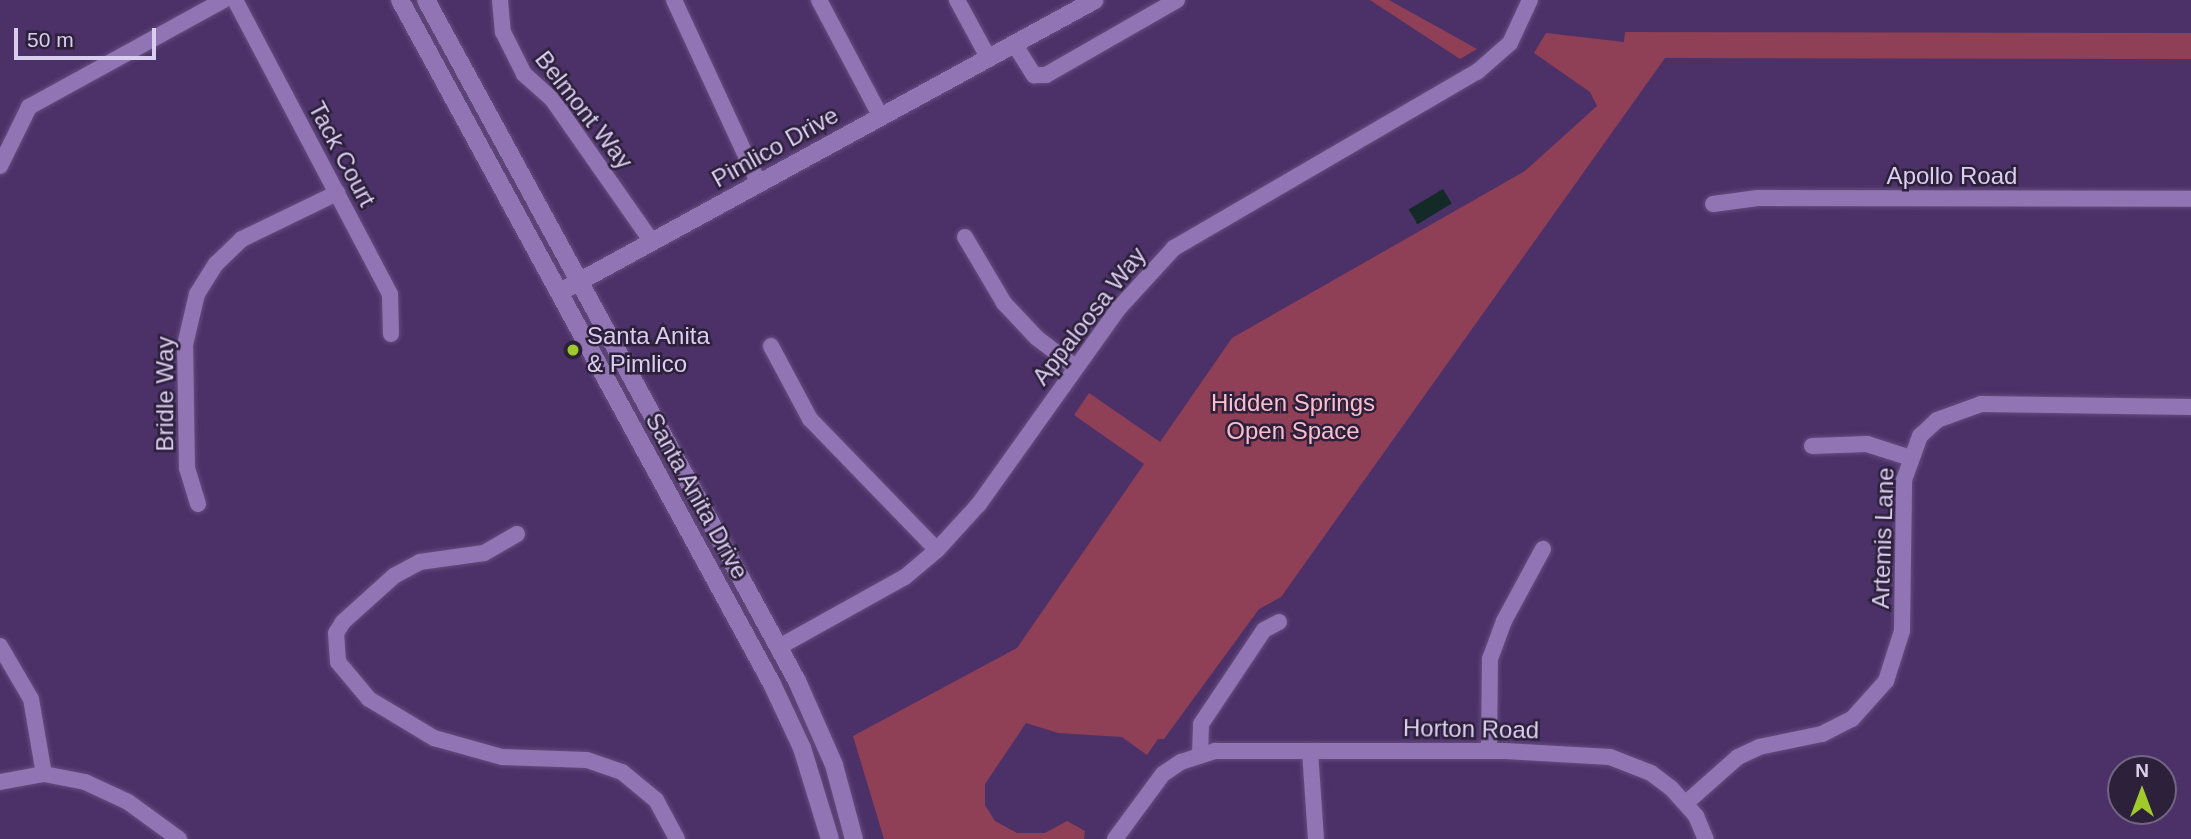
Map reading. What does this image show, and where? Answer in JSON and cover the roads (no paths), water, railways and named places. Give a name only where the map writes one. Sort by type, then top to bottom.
[{"type":"main road","name":"Santa Anita Drive","points":[[400,0],[788,715],[809,766],[830,839]]},
{"type":"main road","name":"Santa Anita Drive","points":[[426,0],[779,647],[826,743],[854,839]]},
{"type":"main road","name":"Pimlico Drive","points":[[560,292],[1095,0]]},
{"type":"street","points":[[0,166],[29,107],[224,0]]},
{"type":"street","name":"Tack Court","points":[[235,0],[390,294],[391,334]]},
{"type":"street","name":"Belmont Way","points":[[500,0],[503,32],[524,74],[552,99],[652,242]]},
{"type":"street","points":[[674,0],[759,184]]},
{"type":"street","points":[[820,0],[881,117]]},
{"type":"street","points":[[957,0],[989,59]]},
{"type":"street","points":[[1015,45],[1034,75],[1046,75],[1177,0]]},
{"type":"street","name":"Appaloosa Way","points":[[779,647],[905,577],[937,550],[979,504],[1075,367],[1139,284],[1174,247],[1477,72],[1510,43],[1530,0]]},
{"type":"street","name":"Bridle Way","points":[[198,504],[187,468],[185,345],[197,294],[216,264],[242,239],[337,193]]},
{"type":"street","name":"Apollo Road","points":[[1713,204],[1758,198],[2191,199]]},
{"type":"street","points":[[965,237],[1004,303],[1037,338],[1075,367]]},
{"type":"street","points":[[771,346],[810,419],[937,550]]},
{"type":"street","name":"Artemis Lane","points":[[1686,803],[1738,757],[1759,747],[1822,734],[1852,719],[1886,681],[1902,631],[1904,480],[1908,457],[1920,436],[1937,420],[1981,404],[2191,407]]},
{"type":"street","points":[[1812,446],[1867,444],[1908,457]]},
{"type":"street","points":[[517,534],[484,553],[420,562],[394,576],[343,622],[336,633],[338,662],[369,699],[433,738],[502,757],[587,760],[622,772],[656,800],[677,839]]},
{"type":"street","points":[[1489,751],[1488,673],[1493,649],[1543,549]]},
{"type":"street","points":[[1200,754],[1201,724],[1264,630],[1279,622]]},
{"type":"street","points":[[0,646],[31,699],[44,774]]},
{"type":"street","points":[[1310,751],[1316,839]]},
{"type":"street","name":"Horton Road","points":[[1115,839],[1163,774],[1200,754],[1489,751],[1610,757],[1651,774],[1686,803],[1706,839]]},
{"type":"street","points":[[0,782],[44,774],[104,789],[179,839]]},
{"type":"place","name":"Santa Anita & Pimlico","points":[[573,350]]},
{"type":"park label","name":"Hidden Springs Open Space","points":[[1293,417]]}]
